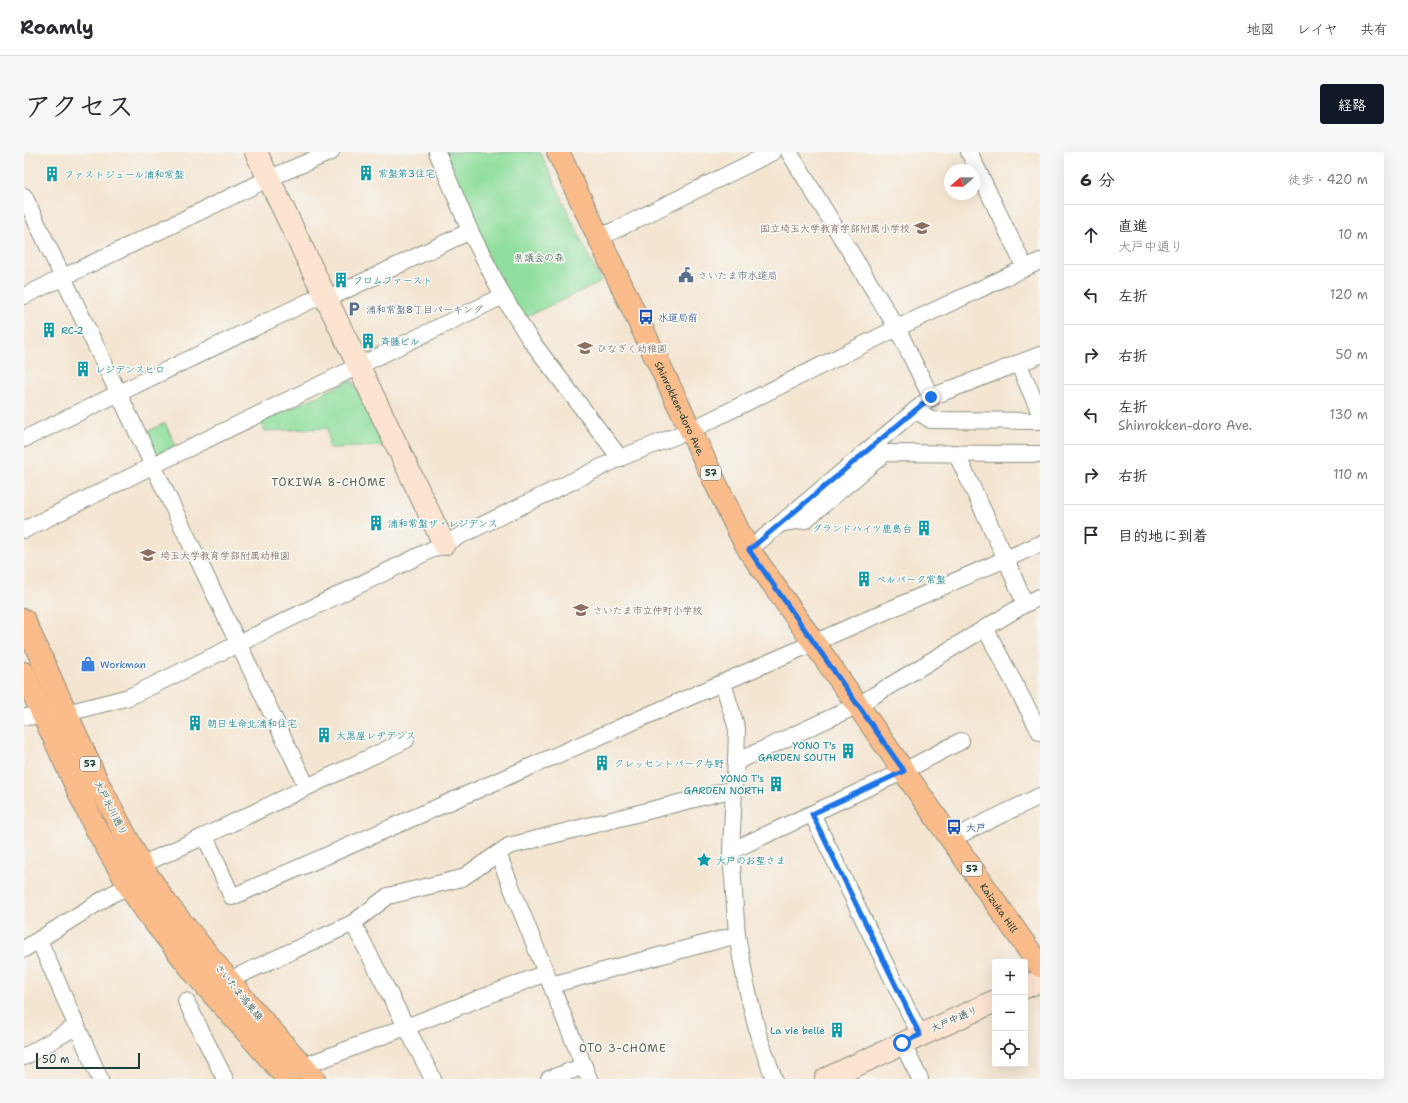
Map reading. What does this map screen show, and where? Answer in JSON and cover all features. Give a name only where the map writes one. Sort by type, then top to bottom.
[{"type":"main road","name":"Shinrokken-doro Ave.","points":[[558,152],[738,530],[749,550],[904,771]]},
{"type":"main road","name":"大戸氷川通り","points":[[24,620],[97,780],[142,867],[157,909]]},
{"type":"main road","name":"57","points":[[24,672],[34,716],[94,825],[129,886],[157,909]]},
{"type":"main road","name":"Kaizuka Hill","points":[[904,771],[1040,966]]},
{"type":"main road","name":"さいたま鴻巣線","points":[[157,909],[229,980],[247,1003],[292,1076]]},
{"type":"main road","name":"さいたま鴻巣線","points":[[157,909],[198,977],[292,1076]]},
{"type":"street","points":[[256,152],[270,178],[444,544]]},
{"type":"street","points":[[24,296],[270,178],[331,152]]},
{"type":"street","points":[[437,152],[470,231],[503,296],[529,338],[620,458]]},
{"type":"street","points":[[599,238],[773,152]]},
{"type":"street","points":[[789,152],[897,328],[931,397]]},
{"type":"street","points":[[969,152],[1025,268]]},
{"type":"street","points":[[24,196],[307,787]]},
{"type":"street","points":[[24,439],[118,392],[470,231]]},
{"type":"street","points":[[34,716],[67,713],[129,697],[620,458],[691,430],[897,328],[1040,261]]},
{"type":"street","points":[[24,530],[154,465],[503,296]]},
{"type":"street","points":[[749,550],[931,397],[1040,355]]},
{"type":"street","points":[[1018,364],[1040,413]]},
{"type":"street","points":[[915,410],[931,420],[1040,421]]},
{"type":"street","points":[[782,523],[805,520],[885,452],[1040,454]]},
{"type":"street","points":[[956,453],[1006,559],[1025,604]]},
{"type":"street","points":[[205,836],[232,898],[723,683],[813,642],[1040,544]]},
{"type":"street","points":[[736,762],[858,705],[1025,604],[1040,597]]},
{"type":"street","points":[[986,628],[1040,732]]},
{"type":"street","points":[[723,683],[737,729],[731,851],[737,936],[746,984],[758,1034],[774,1079]]},
{"type":"street","points":[[142,867],[152,860],[406,740]]},
{"type":"street","points":[[731,851],[904,771],[961,741]]},
{"type":"street","points":[[229,980],[353,923],[388,896],[462,878],[509,846],[734,788]]},
{"type":"street","points":[[950,839],[1040,796]]},
{"type":"street","points":[[812,814],[911,1039],[920,1079]]},
{"type":"street","points":[[498,854],[586,1072],[549,1079]]},
{"type":"street","points":[[24,949],[112,894],[129,886]]},
{"type":"street","points":[[353,923],[433,1079]]},
{"type":"street","points":[[292,1076],[406,1027],[548,979],[737,936]]},
{"type":"street","points":[[39,940],[100,1079]]},
{"type":"street","points":[[1028,986],[1040,980]]},
{"type":"street","points":[[186,1001],[225,1079]]},
{"type":"street","name":"大戸中通り","points":[[826,1079],[992,1002]]},
{"type":"street","points":[[24,1057],[76,1026]]},
{"type":"green space","name":"県議会の森","points":[[441,152],[540,152],[601,282],[523,318],[499,281]]},
{"type":"green space","points":[[352,380],[384,446],[329,448],[328,428],[265,431],[261,422]]},
{"type":"green space","points":[[165,423],[176,446],[156,455],[145,433]]},
{"type":"place","name":"常盤第3住宅","points":[[366,173]]},
{"type":"place","name":"ファストジュール浦和常盤","points":[[52,174]]},
{"type":"place","name":"国立埼玉大学教育学部附属小学校","points":[[922,228]]},
{"type":"place","name":"さいたま市水道局","points":[[686,275]]},
{"type":"place","name":"フロムファースト","points":[[341,280]]},
{"type":"place","name":"浦和常盤8丁目パーキング","points":[[354,309]]},
{"type":"place","name":"水道局前","points":[[646,317]]},
{"type":"place","name":"RC-2","points":[[49,330]]},
{"type":"place","name":"斉藤ビル","points":[[368,341]]},
{"type":"place","name":"ひなぎく幼稚園","points":[[585,348]]},
{"type":"place","name":"レジデンスヒロ","points":[[83,369]]},
{"type":"place","name":"浦和常盤ザ・レジデンス","points":[[376,523]]},
{"type":"place","name":"グランドハイツ鹿島台","points":[[924,528]]},
{"type":"place","name":"埼玉大学教育学部附属幼稚園","points":[[148,555]]},
{"type":"place","name":"ベルパーク常盤","points":[[864,579]]},
{"type":"place","name":"さいたま市立仲町小学校","points":[[581,610]]},
{"type":"place","name":"Workman","points":[[88,664]]},
{"type":"place","name":"朝日生命北浦和住宅","points":[[195,723]]},
{"type":"place","name":"大黒屋レヂデンス","points":[[324,735]]},
{"type":"place","name":"YONO T's GARDEN SOUTH","points":[[848,751]]},
{"type":"place","name":"クレッセントパーク与野","points":[[602,763]]},
{"type":"place","name":"YONO T's GARDEN NORTH","points":[[776,784]]},
{"type":"place","name":"大戸","points":[[954,827]]},
{"type":"place","name":"大戸のお聖さま","points":[[704,860]]},
{"type":"place","name":"La vie belle","points":[[837,1030]]},
{"type":"district","name":"TOKIWA 8-CHOME","points":[[329,482]]},
{"type":"district","name":"OTO 3-CHOME","points":[[623,1048]]},
{"type":"route","points":[[902,1043],[920,1035],[812,814],[904,771],[749,550],[931,397]]}]
